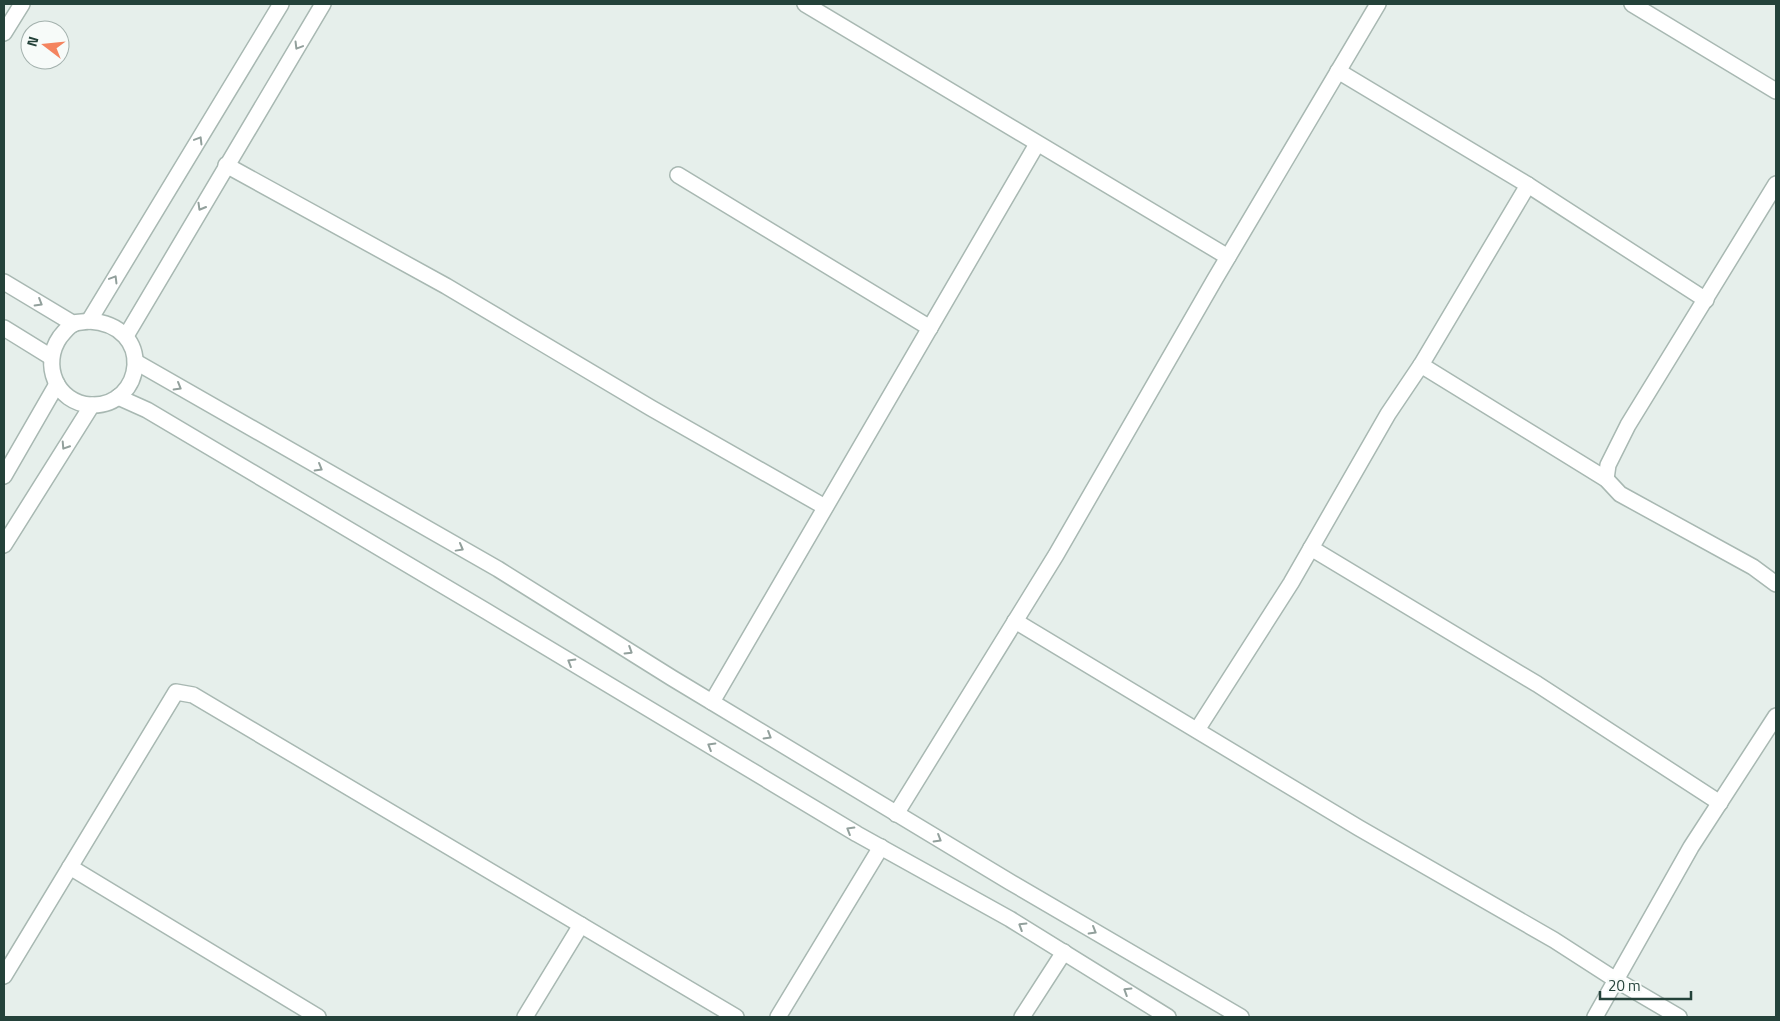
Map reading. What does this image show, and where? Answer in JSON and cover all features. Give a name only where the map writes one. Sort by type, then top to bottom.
[{"type":"street","points":[[4,33],[22,4]]},
{"type":"street","points":[[89,321],[281,4]]},
{"type":"street","points":[[126,336],[323,4]]},
{"type":"street","points":[[805,4],[1036,144],[1228,257]]},
{"type":"street","points":[[896,814],[1056,555],[1228,257],[1378,4]]},
{"type":"street","points":[[1632,4],[1776,91]]},
{"type":"street","points":[[1338,71],[1528,185],[1706,300]]},
{"type":"street","points":[[712,702],[1036,144]]},
{"type":"street","points":[[226,165],[446,286],[643,403],[825,507]]},
{"type":"street","points":[[678,175],[930,328]]},
{"type":"street","points":[[1606,479],[1608,465],[1628,426],[1776,184]]},
{"type":"street","points":[[1197,730],[1291,583],[1388,414],[1421,365],[1528,185]]},
{"type":"street","points":[[4,282],[74,324]]},
{"type":"street","points":[[89,321],[103,322],[115,327],[126,336],[136,362],[127,387],[118,397],[105,403],[92,405],[78,402],[66,395],[57,384],[52,371],[51,357],[56,343],[64,332],[74,324],[89,321]]},
{"type":"street","points":[[4,328],[51,357]]},
{"type":"street","points":[[136,362],[498,570],[896,814],[1241,1017]]},
{"type":"street","points":[[1421,365],[1606,479],[1620,494],[1752,567],[1776,584]]},
{"type":"street","points":[[4,476],[57,384]]},
{"type":"street","points":[[118,397],[147,410],[881,847],[1010,919],[1168,1017]]},
{"type":"street","points":[[4,545],[92,405]]},
{"type":"street","points":[[1311,548],[1537,684],[1720,803]]},
{"type":"street","points":[[1015,621],[1359,828],[1554,940],[1616,980],[1679,1017]]},
{"type":"street","points":[[4,976],[176,692],[193,695],[736,1017]]},
{"type":"street","points":[[1595,1017],[1691,847],[1776,716]]},
{"type":"street","points":[[778,1017],[881,847]]},
{"type":"street","points":[[70,867],[318,1017]]},
{"type":"street","points":[[525,1017],[581,925]]},
{"type":"street","points":[[1022,1017],[1064,952]]}]
